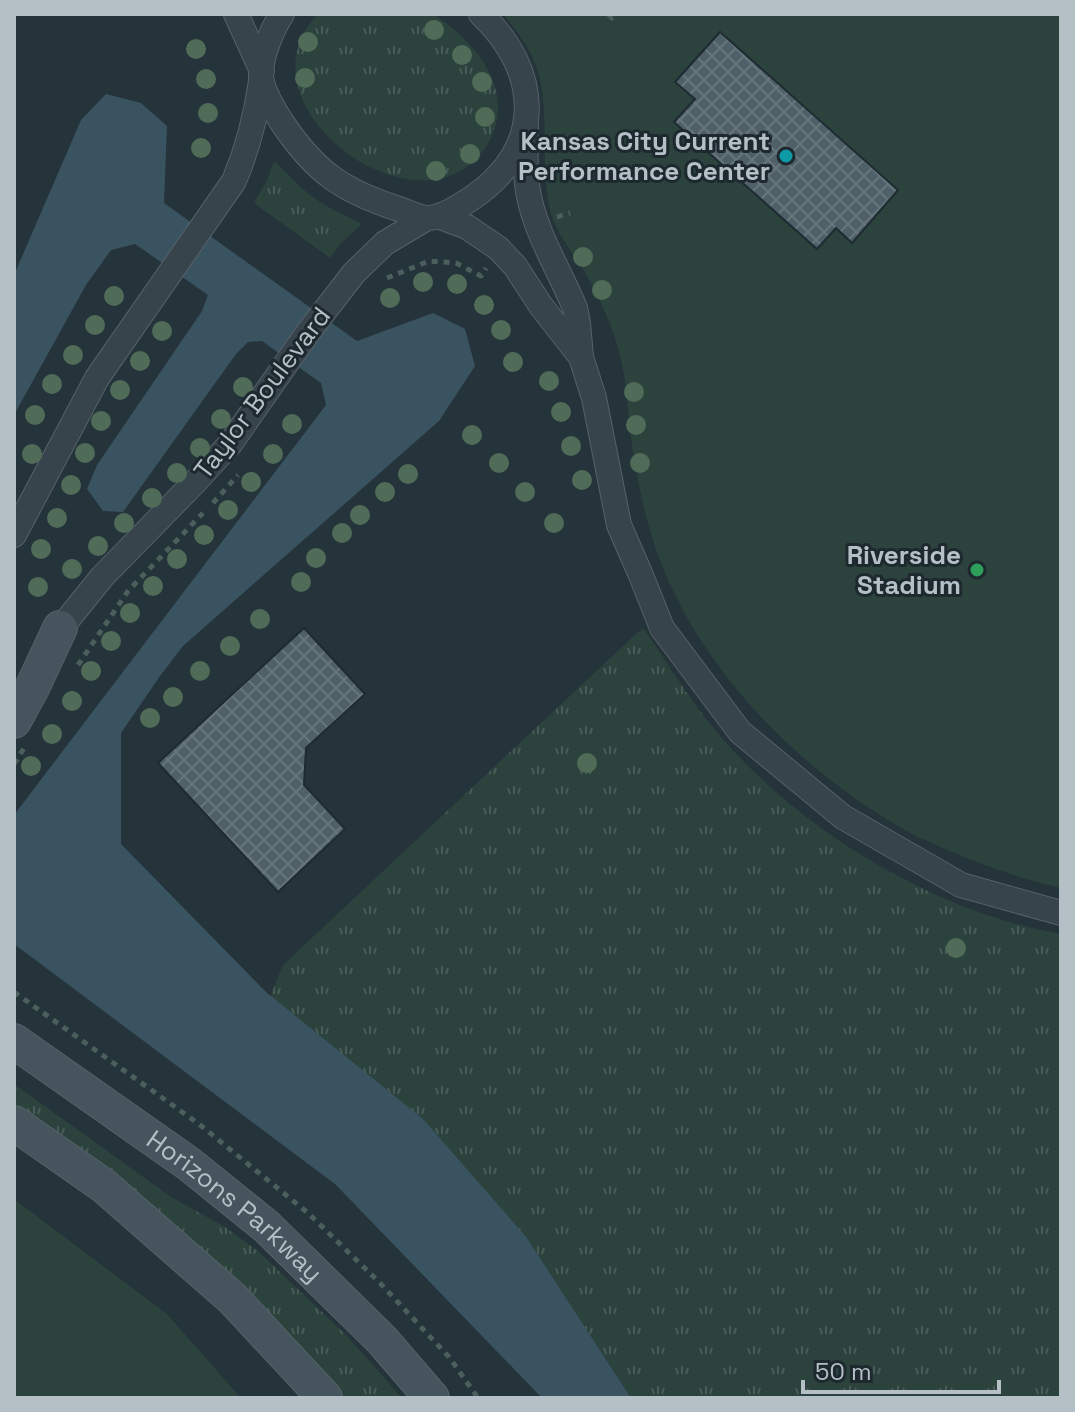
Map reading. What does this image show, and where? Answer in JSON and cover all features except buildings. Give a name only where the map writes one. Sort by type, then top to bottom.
[{"type":"main road","points":[[14,721],[60,628]]},
{"type":"main road","name":"Horizons Parkway","points":[[14,1041],[189,1164],[267,1227],[382,1340],[432,1398]]},
{"type":"main road","points":[[14,1123],[104,1186],[233,1299],[325,1398]]},
{"type":"street","points":[[236,14],[272,107],[299,148],[327,176],[362,196],[467,227],[498,248],[515,266],[541,306],[581,357]]},
{"type":"street","points":[[14,535],[97,378],[234,181],[255,117],[266,47],[282,14]]},
{"type":"street","points":[[481,14],[494,26],[515,57],[525,86],[527,190],[536,223],[575,308],[581,357],[594,398],[619,525],[662,628],[740,732],[843,817],[961,885],[1061,913]]},
{"type":"street","name":"Taylor Boulevard","points":[[14,689],[102,577],[230,444],[354,273],[385,243],[465,203],[496,179],[510,163],[526,121]]},
{"type":"path","points":[[608,14],[612,18],[616,14]]},
{"type":"green space","points":[[318,14],[433,14],[457,32],[478,54],[497,95],[494,131],[476,159],[446,177],[410,180],[373,168],[339,147],[313,118],[297,84],[298,48]]},
{"type":"green space","points":[[503,14],[1061,14],[1061,888],[1013,875],[951,852],[907,831],[863,804],[789,745],[724,674],[697,635],[674,593],[648,523],[633,452],[623,370],[612,330],[592,285],[551,214],[547,196],[544,114],[539,76],[527,47]]},
{"type":"green space","points":[[274,162],[316,199],[361,223],[330,258],[254,203]]},
{"type":"green space","points":[[644,629],[695,705],[736,754],[817,825],[911,883],[960,905],[1061,934],[1061,1398],[631,1398],[527,1238],[270,997],[283,965]]},
{"type":"green space","points":[[14,1084],[171,1197],[225,1227],[258,1251],[347,1336],[402,1398],[341,1398],[14,1108]]},
{"type":"green space","points":[[14,1199],[167,1314],[241,1398],[14,1398]]},
{"type":"water","points":[[106,94],[141,103],[167,126],[164,203],[357,341],[433,313],[465,329],[475,366],[439,421],[183,646],[160,676],[121,733],[121,844],[266,992],[423,1119],[527,1238],[631,1398],[542,1398],[335,1184],[14,944],[14,815],[326,405],[321,383],[262,341],[248,342],[236,354],[123,512],[103,511],[87,489],[97,465],[202,311],[208,295],[135,244],[111,250],[86,285],[14,415],[14,275],[81,120]]},
{"type":"place","name":"Kansas City Current Performance Center","points":[[786,156]]},
{"type":"place","name":"Riverside Stadium","points":[[977,570]]}]
